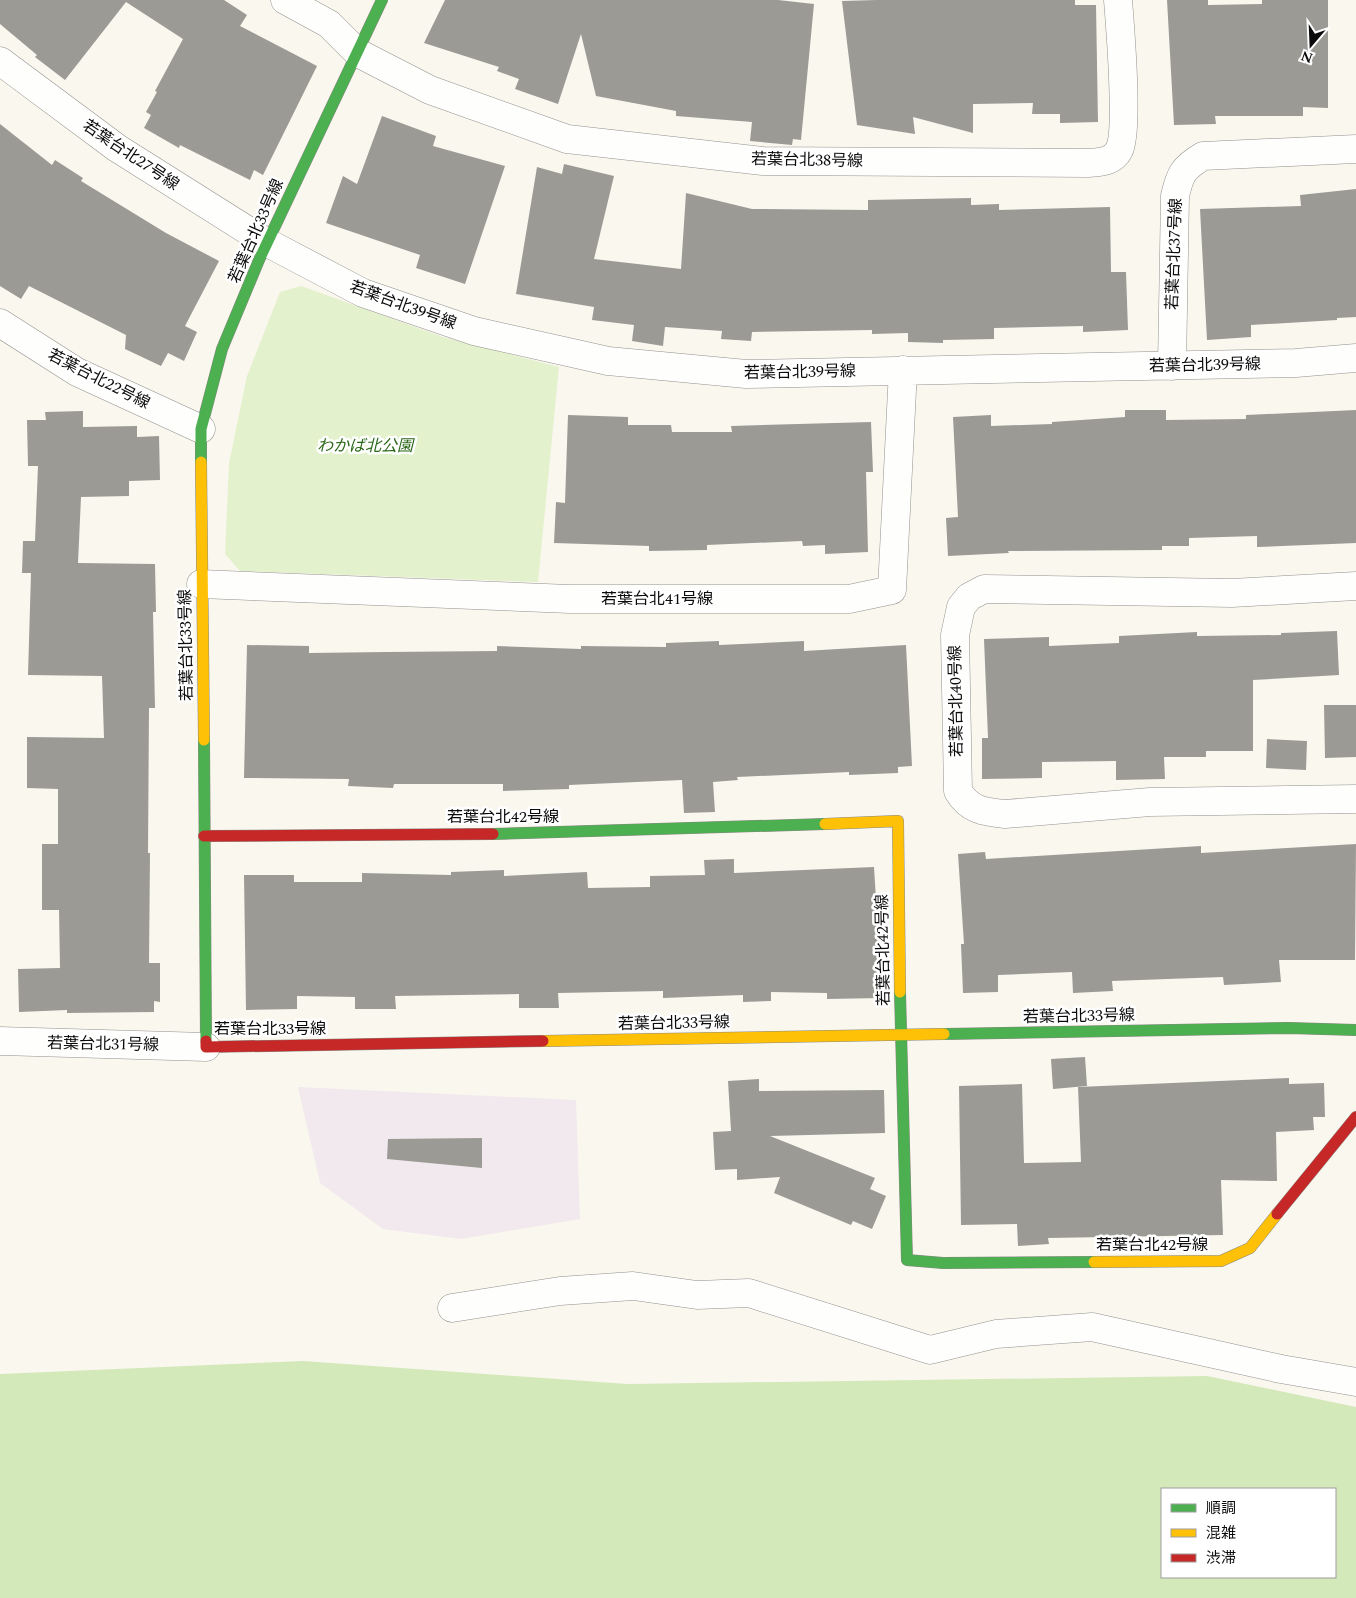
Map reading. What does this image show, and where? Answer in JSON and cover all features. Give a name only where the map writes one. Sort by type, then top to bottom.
[{"type":"street","points":[[285,0],[329,24],[358,53]]},
{"type":"street","name":"若葉台北33号線","points":[[382,0],[266,242],[222,350],[201,430],[206,1047],[1289,1028],[1356,1030]]},
{"type":"street","name":"若葉台北38号線","points":[[358,53],[430,90],[567,139],[763,161],[1104,162],[1112,158],[1119,150],[1122,135],[1122,48],[1118,0]]},
{"type":"street","name":"若葉台北27号線","points":[[0,61],[117,148],[266,242]]},
{"type":"street","name":"若葉台北37号線","points":[[1172,366],[1175,196],[1182,172],[1189,164],[1203,156],[1356,150]]},
{"type":"street","name":"若葉台北39号線","points":[[266,242],[362,293],[474,331],[608,362],[746,374],[1296,363],[1356,358]]},
{"type":"street","name":"若葉台北22号線","points":[[3,334],[77,372],[201,430]]},
{"type":"street","name":"若葉台北41号線","points":[[201,584],[570,599],[849,599],[892,590],[903,370]]},
{"type":"street","name":"若葉台北40号線","points":[[1356,586],[1232,592],[984,589],[969,597],[961,607],[954,634],[958,791],[969,806],[983,812],[1004,814],[1150,802],[1356,798]]},
{"type":"street","name":"若葉台北42号線","points":[[204,836],[257,834],[548,834],[898,821],[900,1035],[907,1260],[943,1263],[1220,1261],[1250,1248],[1356,1117]]},
{"type":"street","name":"若葉台北31号線","points":[[0,1041],[206,1047]]},
{"type":"street","points":[[452,1308],[560,1291],[633,1286],[698,1295],[748,1293],[930,1350],[996,1334],[1092,1327],[1281,1369],[1356,1382]]},
{"type":"shaded area","points":[[298,1087],[576,1100],[580,1219],[461,1239],[383,1229],[320,1183]]},
{"type":"green space","name":"わかば北公園","points":[[301,286],[443,337],[559,367],[538,582],[240,571],[225,554],[229,463],[247,376],[280,292]]},
{"type":"green space","points":[[303,1361],[628,1384],[1207,1376],[1356,1407],[1356,1598],[0,1598],[0,1374]]},
{"type":"building","points":[[0,0],[224,0],[247,15],[240,26],[317,66],[263,175],[254,170],[250,180],[180,145],[179,148],[144,128],[151,115],[146,112],[157,92],[155,91],[183,39],[126,2],[65,80],[35,57],[37,55],[0,24]]},
{"type":"building","points":[[445,0],[778,0],[814,4],[801,140],[793,139],[792,145],[750,141],[752,122],[676,116],[676,111],[596,96],[581,34],[558,104],[515,89],[519,79],[497,71],[499,67],[424,43]]},
{"type":"building","points":[[1075,0],[1075,5],[1096,5],[1098,122],[1060,123],[1060,114],[1032,114],[1033,103],[973,104],[973,133],[913,117],[915,134],[857,125],[842,1]]},
{"type":"building","points":[[1167,0],[1208,0],[1208,5],[1262,4],[1262,0],[1328,0],[1328,108],[1303,107],[1303,116],[1215,116],[1216,124],[1174,125]]},
{"type":"building","points":[[382,116],[436,136],[433,146],[505,166],[465,284],[416,268],[420,255],[326,223],[343,176],[357,184]]},
{"type":"building","points":[[0,124],[52,165],[55,160],[83,178],[81,181],[166,233],[219,261],[185,326],[197,332],[184,361],[168,353],[161,366],[125,349],[126,335],[29,286],[21,299],[0,286]]},
{"type":"building","points":[[564,164],[614,176],[594,259],[681,269],[686,193],[752,209],[868,210],[868,200],[971,198],[971,205],[999,204],[999,210],[1110,207],[1111,272],[1126,272],[1128,330],[1083,332],[1083,326],[994,328],[994,339],[943,340],[943,343],[908,342],[908,333],[872,334],[872,330],[752,332],[751,341],[721,339],[722,331],[665,327],[663,346],[632,341],[634,325],[592,320],[594,307],[516,294],[537,167],[562,174]]},
{"type":"building","points":[[1356,189],[1356,317],[1337,318],[1337,320],[1251,325],[1251,337],[1207,340],[1200,209],[1301,206],[1300,195]]},
{"type":"building","points":[[1125,410],[1166,410],[1166,420],[1246,419],[1246,415],[1356,410],[1356,543],[1257,547],[1257,536],[1189,538],[1189,546],[1162,546],[1162,550],[1008,551],[1009,553],[948,556],[946,518],[958,517],[953,417],[991,415],[991,426],[1052,424],[1052,422],[1125,417]]},
{"type":"building","points":[[83,411],[83,427],[137,426],[137,437],[159,436],[160,480],[129,481],[129,496],[81,497],[78,563],[155,564],[156,612],[153,612],[155,708],[149,708],[148,853],[150,853],[149,963],[160,963],[160,1002],[154,1001],[154,1012],[67,1013],[67,1010],[19,1012],[18,969],[60,968],[59,910],[42,910],[42,844],[58,844],[58,789],[27,788],[27,737],[104,738],[102,676],[28,675],[31,573],[22,573],[23,541],[35,541],[38,466],[28,466],[27,420],[46,420],[45,412]]},
{"type":"building","points":[[568,415],[628,417],[628,425],[671,425],[672,432],[732,432],[731,426],[871,422],[873,472],[866,472],[868,552],[825,554],[825,545],[803,546],[802,541],[707,545],[707,550],[649,551],[649,546],[554,543],[556,502],[565,503]]},
{"type":"building","points":[[1337,631],[1339,675],[1253,680],[1253,751],[1206,751],[1206,757],[1164,757],[1165,779],[1116,780],[1116,761],[1042,762],[1042,778],[982,779],[982,738],[988,738],[984,639],[1049,637],[1049,646],[1119,643],[1119,636],[1197,632],[1197,636],[1281,635],[1281,633]]},
{"type":"building","points":[[719,641],[719,645],[804,641],[804,651],[906,645],[912,766],[898,767],[898,773],[849,775],[849,772],[737,777],[738,780],[713,782],[715,812],[684,813],[682,780],[569,785],[569,789],[503,791],[503,784],[394,784],[393,788],[348,786],[349,779],[244,778],[247,645],[309,646],[309,653],[497,651],[497,646],[581,649],[581,646],[666,647],[666,643]]},
{"type":"building","points":[[1324,705],[1356,705],[1356,757],[1325,758]]},
{"type":"building","points":[[1267,739],[1307,741],[1306,770],[1266,768]]},
{"type":"building","points":[[1356,844],[1355,960],[1279,960],[1281,982],[1224,985],[1223,977],[1112,981],[1113,991],[1073,993],[1072,972],[998,975],[998,992],[963,993],[961,944],[964,944],[958,854],[985,852],[986,859],[1201,846],[1201,853]]},
{"type":"building","points":[[734,859],[734,873],[874,867],[878,932],[880,932],[881,998],[827,999],[827,993],[771,992],[771,1001],[743,1002],[743,995],[663,998],[663,991],[558,993],[559,1008],[519,1008],[519,994],[395,996],[396,1009],[355,1009],[355,997],[297,996],[297,1009],[246,1010],[244,875],[294,875],[294,882],[362,882],[362,873],[451,875],[451,872],[504,870],[504,876],[587,872],[588,888],[650,887],[650,876],[705,875],[704,860]]},
{"type":"building","points":[[1085,1057],[1087,1086],[1053,1089],[1051,1059]]},
{"type":"building","points":[[1289,1078],[1289,1084],[1324,1083],[1325,1117],[1313,1117],[1314,1130],[1276,1132],[1277,1181],[1221,1180],[1223,1235],[1048,1238],[1049,1244],[1018,1246],[1017,1224],[961,1225],[959,1086],[1022,1084],[1024,1163],[1081,1162],[1078,1087]]},
{"type":"building","points":[[759,1079],[759,1091],[884,1090],[885,1133],[770,1136],[875,1178],[870,1189],[886,1196],[872,1229],[853,1221],[851,1225],[774,1193],[780,1177],[737,1180],[737,1169],[715,1170],[713,1132],[731,1131],[728,1081]]},
{"type":"building","points":[[482,1138],[482,1168],[387,1159],[388,1139]]},
{"type":"traffic: fast","points":[[201,462],[201,429],[222,349],[259,260],[382,0]]},
{"type":"traffic: fast","points":[[204,740],[206,1041]]},
{"type":"traffic: fast","points":[[493,834],[825,824]]},
{"type":"traffic: fast","points":[[900,992],[907,1260],[943,1263],[1094,1262]]},
{"type":"traffic: fast","points":[[944,1034],[1289,1028],[1356,1030]]},
{"type":"traffic: slow","points":[[201,462],[204,740]]},
{"type":"traffic: slow","points":[[825,824],[898,821],[900,992]]},
{"type":"traffic: slow","points":[[543,1041],[944,1034]]},
{"type":"traffic: slow","points":[[1094,1262],[1221,1261],[1250,1248],[1277,1214]]},
{"type":"traffic: jam","points":[[204,836],[493,834]]},
{"type":"traffic: jam","points":[[206,1041],[206,1047],[543,1041]]},
{"type":"traffic: jam","points":[[1277,1214],[1356,1117]]}]
